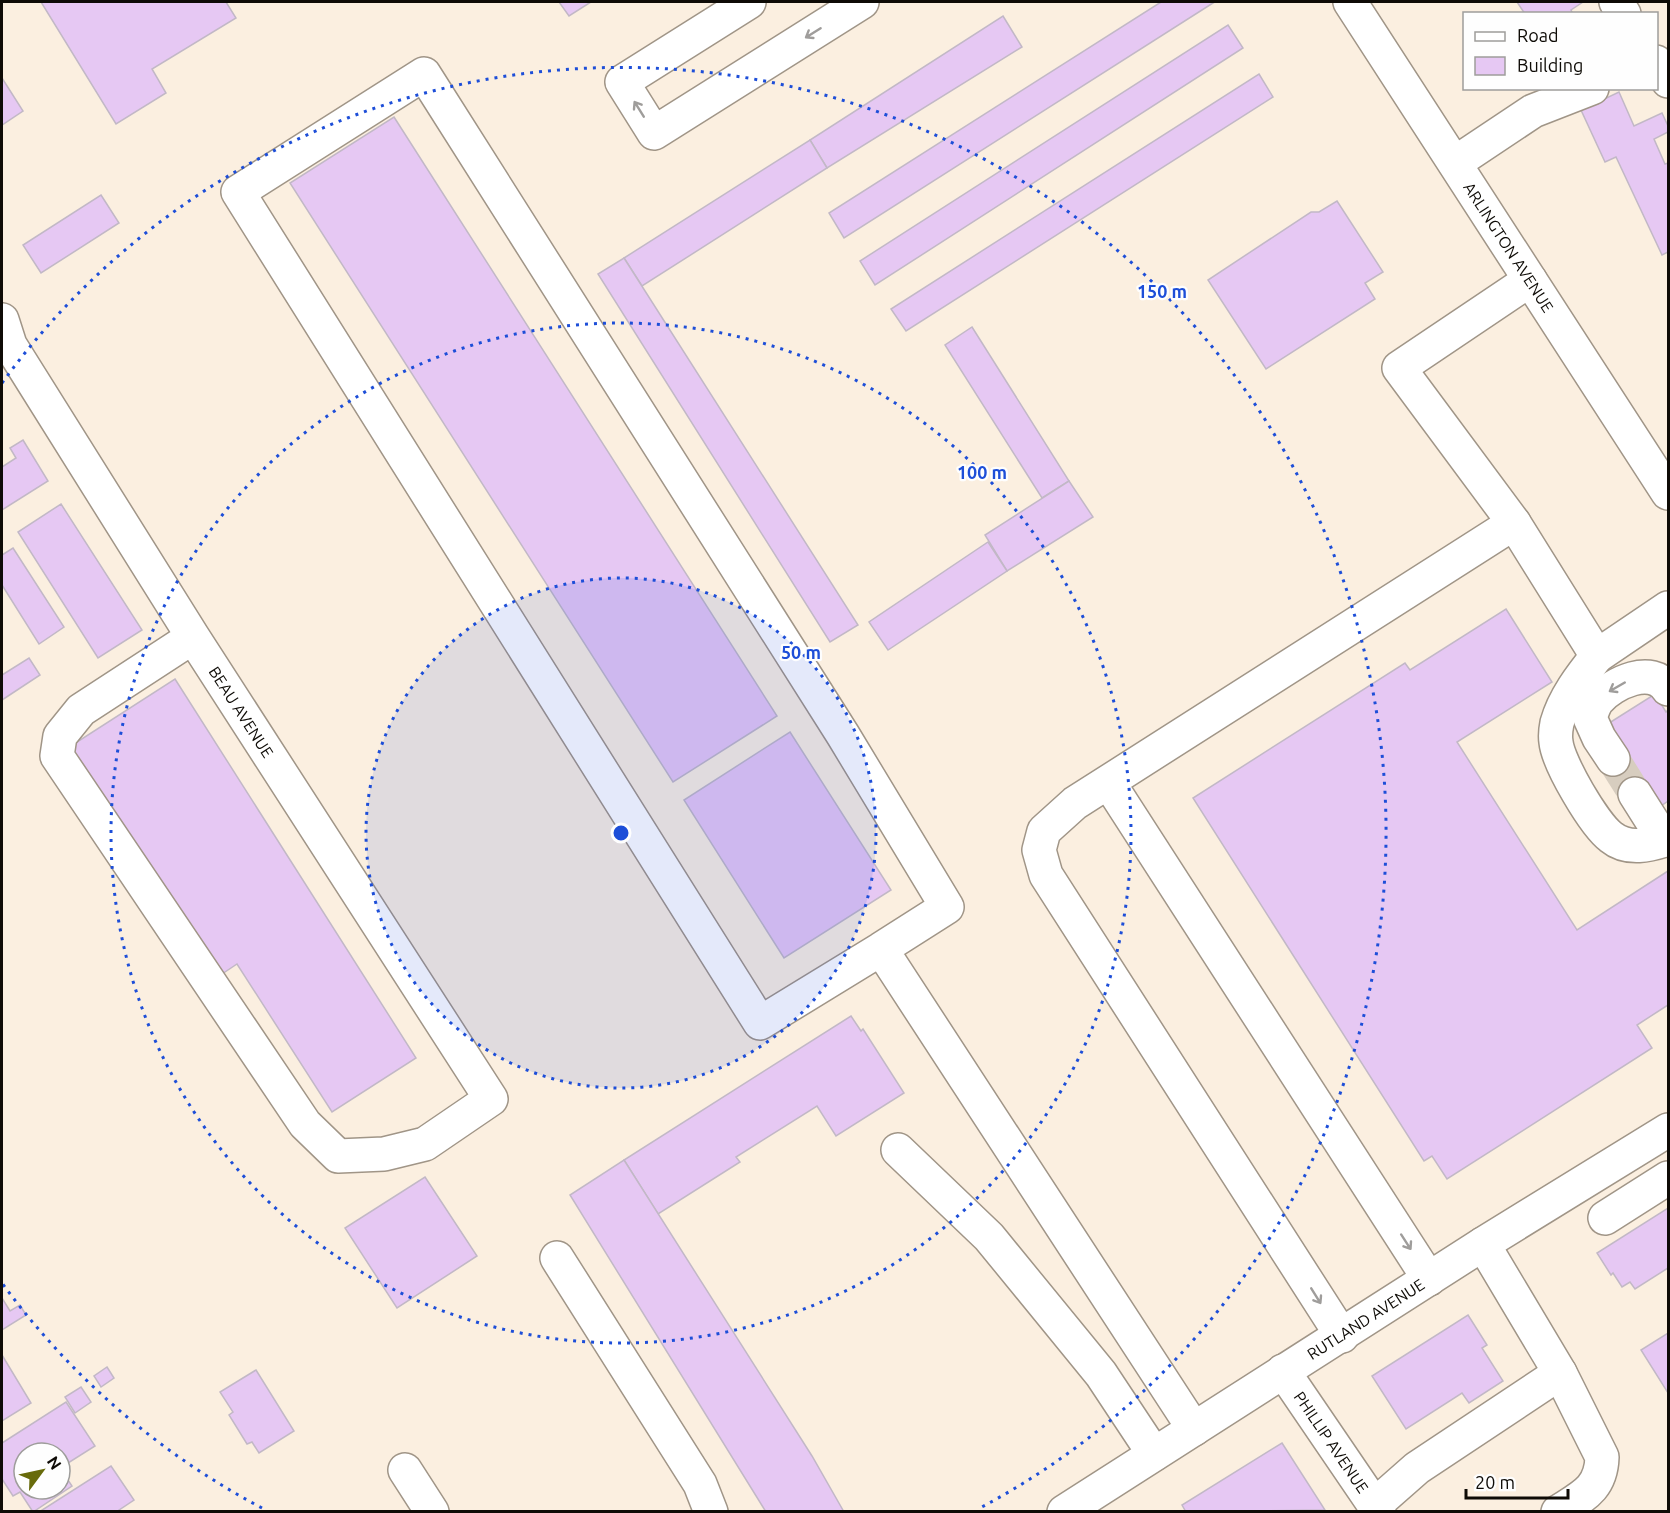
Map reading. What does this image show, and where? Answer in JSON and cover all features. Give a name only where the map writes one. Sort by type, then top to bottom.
[{"type":"street","points":[[749,2],[622,82],[654,133],[862,2]]},
{"type":"street","name":"ARLINGTON AVENUE","points":[[1350,2],[1668,493]]},
{"type":"street","points":[[1658,65],[1668,81]]},
{"type":"street","points":[[424,74],[837,725],[947,907],[881,949],[760,1023],[238,192],[424,74]]},
{"type":"street","points":[[1455,163],[1533,111],[1587,90]]},
{"type":"street","points":[[1530,280],[1398,368],[1514,523],[1597,656]]},
{"type":"street","name":"BEAU AVENUE","points":[[4,339],[491,1099],[425,1144],[384,1154],[338,1156],[305,1124],[57,756],[60,736],[81,710],[193,637]]},
{"type":"street","points":[[1342,1336],[1046,875],[1038,850],[1044,831],[1075,803],[1514,523]]},
{"type":"street","points":[[1635,794],[1666,840],[1648,846],[1628,844],[1611,837],[1589,809],[1562,763],[1556,741],[1557,724],[1569,694],[1597,656],[1668,608]]},
{"type":"street","points":[[1613,759],[1599,738],[1590,718],[1596,702],[1610,690],[1630,679],[1648,676],[1665,683],[1668,689]]},
{"type":"street","points":[[1109,783],[1429,1279]]},
{"type":"street","points":[[881,949],[1194,1428]]},
{"type":"street","name":"RUTLAND AVENUE","points":[[1064,1512],[1483,1244],[1668,1130]]},
{"type":"street","points":[[898,1150],[989,1237],[1101,1374],[1154,1454]]},
{"type":"street","points":[[1605,1218],[1668,1178]]},
{"type":"street","points":[[1483,1244],[1560,1373],[1602,1457],[1599,1479],[1592,1489],[1558,1512]]},
{"type":"street","points":[[557,1258],[700,1484],[711,1512]]},
{"type":"street","name":"PHILLIP AVENUE","points":[[1283,1371],[1377,1508]]},
{"type":"street","points":[[1377,1508],[1417,1468],[1560,1373]]},
{"type":"street","points":[[405,1470],[432,1512]]},
{"type":"building","points":[[41,2],[226,2],[236,18],[152,69],[166,93],[116,124]]},
{"type":"building","points":[[559,2],[591,2],[569,16]]},
{"type":"building","points":[[1161,2],[1213,3],[844,238],[829,213]]},
{"type":"building","points":[[1517,2],[1583,2],[1571,10],[1572,12],[1524,12]]},
{"type":"building","points":[[1003,16],[1022,47],[827,168],[810,140]]},
{"type":"building","points":[[1228,25],[1243,48],[875,285],[860,261]]},
{"type":"building","points":[[1259,74],[1273,97],[906,331],[891,309]]},
{"type":"building","points":[[2,78],[23,111],[2,125]]},
{"type":"building","points":[[1619,92],[1634,126],[1662,113],[1668,126],[1668,132],[1654,139],[1665,164],[1668,163],[1668,252],[1662,255],[1616,157],[1605,162],[1581,110]]},
{"type":"building","points":[[394,117],[777,716],[673,782],[290,183]]},
{"type":"building","points":[[810,140],[827,168],[642,286],[624,258]]},
{"type":"building","points":[[101,195],[119,223],[41,273],[23,245]]},
{"type":"building","points":[[1337,201],[1383,272],[1365,283],[1375,299],[1266,369],[1208,280],[1311,212],[1319,212]]},
{"type":"building","points":[[624,258],[858,625],[830,642],[598,274]]},
{"type":"building","points":[[972,327],[1069,481],[1042,498],[945,345]]},
{"type":"building","points":[[23,440],[48,481],[2,510],[2,467],[16,458],[10,448]]},
{"type":"building","points":[[1069,481],[1093,517],[1007,571],[985,535]]},
{"type":"building","points":[[61,504],[142,630],[98,658],[18,532]]},
{"type":"building","points":[[988,542],[1007,571],[888,650],[869,622]]},
{"type":"building","points":[[13,548],[64,627],[39,644],[2,585],[2,555]]},
{"type":"building","points":[[1506,609],[1552,682],[1457,742],[1577,930],[1668,871],[1668,1005],[1637,1025],[1652,1048],[1447,1179],[1432,1156],[1424,1161],[1193,798],[1405,663],[1410,670]]},
{"type":"building","points":[[29,658],[40,675],[2,700],[2,675]]},
{"type":"building","points":[[175,679],[416,1058],[332,1112],[237,964],[210,982],[63,751]]},
{"type":"building","points":[[1655,694],[1666,712],[1668,710],[1668,801],[1658,808],[1629,797],[1608,763],[1606,725]]},
{"type":"building","points":[[790,732],[891,890],[784,958],[684,800]]},
{"type":"building","points":[[851,1016],[861,1031],[863,1029],[904,1093],[836,1136],[817,1106],[736,1157],[740,1162],[658,1214],[624,1160]]},
{"type":"building","points":[[624,1160],[812,1456],[844,1512],[766,1512],[570,1195]]},
{"type":"building","points":[[425,1177],[477,1256],[397,1308],[345,1228]]},
{"type":"building","points":[[1668,1208],[1668,1268],[1635,1289],[1630,1282],[1622,1287],[1597,1253]]},
{"type":"building","points":[[2,1298],[10,1311],[20,1305],[26,1315],[2,1330]]},
{"type":"building","points":[[1468,1315],[1487,1345],[1482,1348],[1503,1381],[1469,1403],[1462,1393],[1406,1429],[1372,1376]]},
{"type":"building","points":[[1668,1333],[1668,1393],[1641,1350]]},
{"type":"building","points":[[2,1355],[31,1403],[2,1421]]},
{"type":"building","points":[[107,1367],[114,1378],[101,1387],[94,1376]]},
{"type":"building","points":[[256,1370],[294,1431],[259,1453],[252,1442],[247,1444],[229,1415],[233,1412],[220,1392]]},
{"type":"building","points":[[81,1387],[91,1402],[75,1413],[65,1397]]},
{"type":"building","points":[[66,1402],[95,1446],[72,1460],[72,1441],[12,1441],[12,1494],[2,1479],[2,1443]]},
{"type":"building","points":[[1282,1443],[1325,1510],[1186,1512],[1182,1505]]},
{"type":"building","points":[[111,1466],[134,1500],[116,1512],[39,1512],[56,1501],[72,1501],[72,1491]]},
{"type":"building","points":[[26,1501],[50,1501],[33,1512]]},
{"type":"tunnel","points":[[1613,759],[1635,794]]}]
